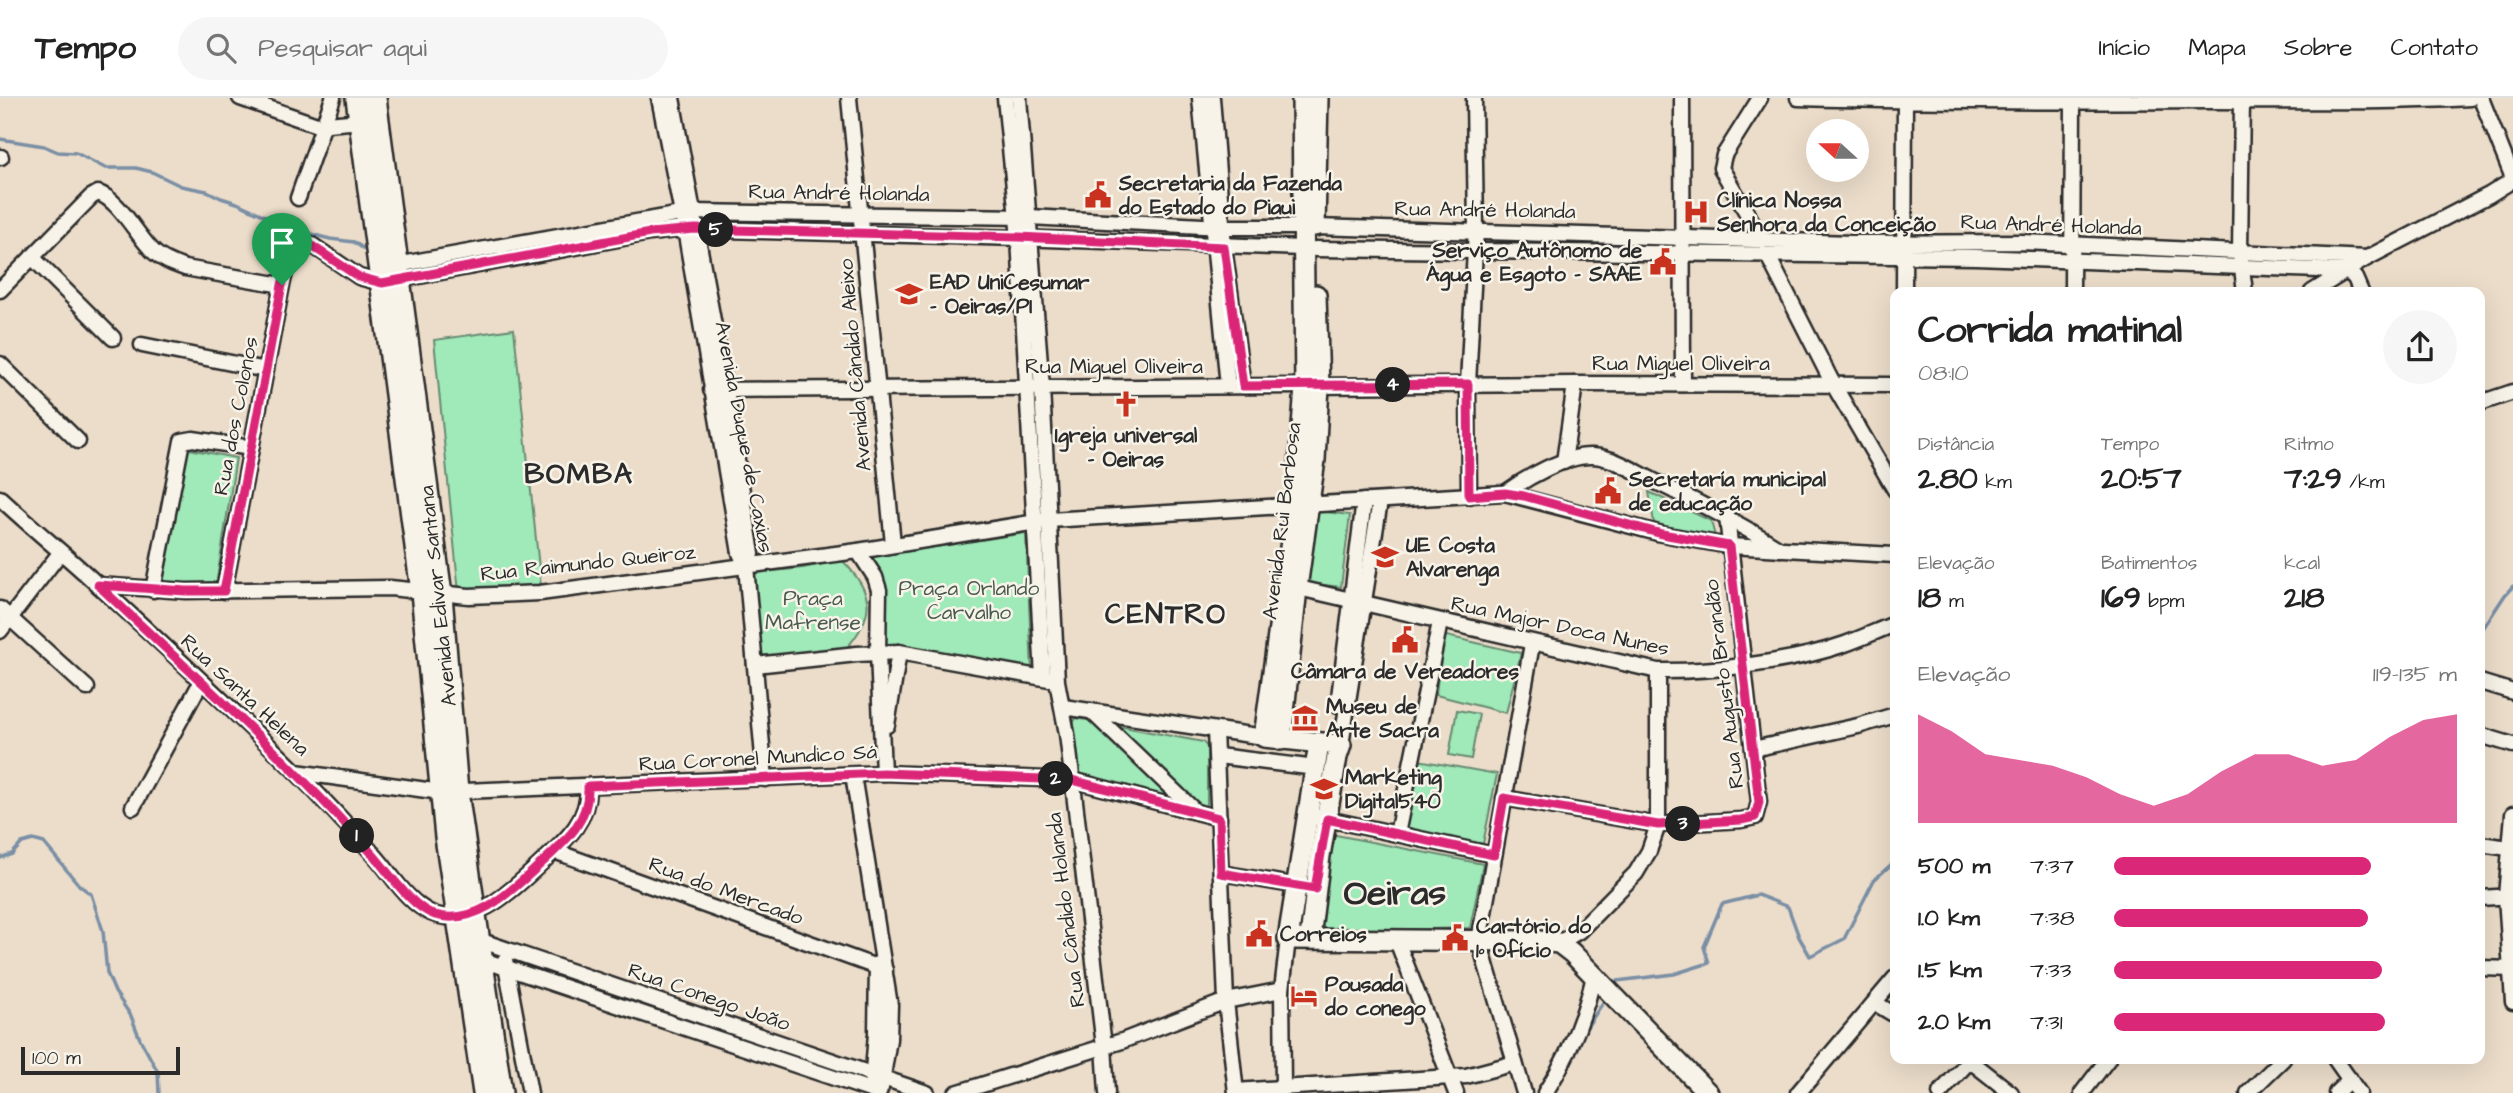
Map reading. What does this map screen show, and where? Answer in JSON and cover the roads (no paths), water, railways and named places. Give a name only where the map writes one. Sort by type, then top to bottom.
[{"type":"highway","name":"Avenida Edivar Santana","points":[[357,98],[432,593],[449,792],[466,915],[501,1093]]},
{"type":"highway","name":"Avenida Edivar Santana","points":[[375,98],[385,275]]},
{"type":"highway","name":"Avenida Edivar Santana","points":[[475,951],[484,1093]]},
{"type":"main road","name":"Avenida Rui Barbosa","points":[[1272,739],[1303,504],[1312,386],[1302,98]]},
{"type":"main road","name":"Avenida Rui Barbosa","points":[[1308,227],[1318,98]]},
{"type":"main road","points":[[1272,739],[1333,748]]},
{"type":"main road","points":[[1318,817],[1315,768],[1333,748]]},
{"type":"main road","points":[[1333,748],[1306,887],[1288,939],[1559,943],[1572,953],[1708,1093]]},
{"type":"main road","points":[[1306,887],[1310,939]]},
{"type":"street","points":[[240,98],[323,125],[360,121]]},
{"type":"street","points":[[299,198],[333,98]]},
{"type":"street","name":"Avenida Duque de Caxias","points":[[659,98],[687,213],[752,554],[747,566],[765,779]]},
{"type":"street","name":"Avenida Duque de Caxias","points":[[672,98],[687,213]]},
{"type":"street","name":"Avenida Cândido Aleixo","points":[[849,98],[893,544]]},
{"type":"street","points":[[1005,98],[1023,217]]},
{"type":"street","points":[[1019,98],[1027,388],[1042,521]]},
{"type":"street","points":[[1200,98],[1219,246],[1228,386]]},
{"type":"street","points":[[1212,98],[1217,226]]},
{"type":"street","points":[[1469,496],[1468,384],[1476,230],[1474,98]]},
{"type":"street","points":[[1682,98],[1683,384]]},
{"type":"street","points":[[1760,98],[1724,155],[1721,168],[1763,240]]},
{"type":"street","points":[[1798,98],[2073,102],[2470,98]]},
{"type":"street","points":[[2320,287],[2367,258],[2489,195],[2513,179],[2481,98]]},
{"type":"street","points":[[1904,287],[1905,100]]},
{"type":"street","points":[[2242,100],[2241,260],[2244,287]]},
{"type":"street","points":[[2072,287],[2073,102]]},
{"type":"street","points":[[0,290],[91,197],[101,194],[110,200],[154,252],[171,263],[185,268],[282,285]]},
{"type":"street","name":"Rua André Holanda","points":[[385,275],[687,213],[1023,217],[1217,226],[1476,230],[1684,237],[2072,260],[2367,258]]},
{"type":"street","name":"Rua André Holanda","points":[[385,275],[690,229],[1219,246],[1768,256],[2072,244],[2347,271]]},
{"type":"street","points":[[1024,238],[1042,387],[1042,521]]},
{"type":"street","name":"Rua dos Colonos","points":[[224,591],[291,248],[297,240],[306,242],[353,273],[385,275]]},
{"type":"street","points":[[1219,246],[1243,386]]},
{"type":"street","points":[[1768,256],[1833,384],[1890,481]]},
{"type":"street","points":[[32,257],[113,338]]},
{"type":"street","points":[[2347,271],[2355,278],[2359,287]]},
{"type":"street","points":[[142,345],[266,370]]},
{"type":"street","points":[[0,364],[78,441]]},
{"type":"street","points":[[1564,462],[1575,384]]},
{"type":"street","name":"Rua Miguel Oliveira","points":[[719,391],[877,387],[1890,385]]},
{"type":"street","points":[[2485,400],[2513,392]]},
{"type":"street","points":[[153,590],[180,444],[185,439],[251,448]]},
{"type":"street","points":[[1505,493],[1539,471],[1580,456],[1609,459],[1727,517],[1781,550]]},
{"type":"street","points":[[1505,493],[1662,534],[1729,546],[1890,555]]},
{"type":"street","name":"Rua Raimundo Queiroz","points":[[98,585],[153,590],[224,591],[390,588],[481,596],[540,593],[858,551],[1042,521],[1505,493]]},
{"type":"street","name":"Rua Santa Helena","points":[[0,498],[98,585],[296,772],[420,907],[444,917],[466,915]]},
{"type":"street","points":[[1357,601],[1364,501]]},
{"type":"street","points":[[1333,748],[1357,601],[1380,501]]},
{"type":"street","name":"Rua Augusto Brandão","points":[[1658,825],[1755,817],[1759,802],[1727,517]]},
{"type":"street","name":"Rua Cândido Holanda","points":[[1042,521],[1050,679],[1063,707],[1104,1046],[1107,1093]]},
{"type":"street","points":[[858,551],[875,578],[879,590],[878,653],[883,773]]},
{"type":"street","points":[[0,631],[5,614],[60,553]]},
{"type":"street","name":"Rua Major Doca Nunes","points":[[1291,587],[1658,671],[1687,671],[1814,653],[1890,626]]},
{"type":"street","points":[[5,614],[87,688]]},
{"type":"street","points":[[1397,834],[1440,622]]},
{"type":"street","points":[[1524,1093],[1479,941],[1532,644]]},
{"type":"street","points":[[755,665],[899,652],[1050,679]]},
{"type":"street","points":[[883,754],[899,652]]},
{"type":"street","points":[[1559,943],[1587,924],[1636,873],[1649,851],[1658,825],[1658,671]]},
{"type":"street","points":[[133,807],[201,682]]},
{"type":"street","points":[[2485,684],[2513,692]]},
{"type":"street","points":[[1063,707],[1272,739]]},
{"type":"street","points":[[1090,711],[1197,813]]},
{"type":"street","points":[[1753,749],[1890,716]]},
{"type":"street","points":[[1215,730],[1226,1001],[1236,1092],[1449,1078],[1515,1063]]},
{"type":"street","points":[[2485,737],[2513,745]]},
{"type":"street","points":[[1217,756],[1315,768]]},
{"type":"street","name":"Rua Coronel Mundico Sá","points":[[296,772],[449,792],[883,773],[1072,780],[1219,818]]},
{"type":"street","points":[[853,775],[881,969],[891,1015],[877,1086]]},
{"type":"street","points":[[466,915],[490,906],[576,830],[589,796],[588,786]]},
{"type":"street","points":[[1504,798],[1658,825]]},
{"type":"street","points":[[2513,814],[2509,848],[2513,1002]]},
{"type":"street","points":[[1318,817],[1494,855]]},
{"type":"street","points":[[2485,845],[2509,848]]},
{"type":"street","name":"Rua do Mercado","points":[[554,851],[881,969]]},
{"type":"street","points":[[1221,873],[1306,887]]},
{"type":"street","points":[[2485,898],[2510,896]]},
{"type":"street","points":[[1283,1088],[1282,990],[1288,939]]},
{"type":"street","points":[[1397,941],[1456,1093]]},
{"type":"street","points":[[503,948],[530,1093]]},
{"type":"street","name":"Rua Conego João","points":[[475,951],[503,948],[682,1010],[877,1086]]},
{"type":"street","name":"Rua Conego João","points":[[475,951],[506,966],[678,1025],[877,1086],[927,1093]]},
{"type":"street","points":[[2485,968],[2512,969]]},
{"type":"street","points":[[1545,1093],[1581,1026],[1597,979]]},
{"type":"street","points":[[1798,1093],[1890,984]]},
{"type":"street","points":[[956,1093],[1104,1046],[1226,1001],[1282,990]]},
{"type":"street","points":[[1875,1003],[1890,1012]]},
{"type":"street","points":[[678,1025],[682,1010]]},
{"type":"street","points":[[1940,1093],[1966,1064]]},
{"type":"street","points":[[1976,1064],[2011,1093]]},
{"type":"street","points":[[2082,1093],[2104,1064]]},
{"type":"street","points":[[2248,1093],[2278,1064]]},
{"type":"street","points":[[2339,1064],[2359,1093]]},
{"type":"street","points":[[2336,1093],[2350,1079]]},
{"type":"waterway","points":[[0,139],[44,146],[58,152],[76,153],[105,168],[136,168],[152,172],[181,186],[207,191],[311,234],[354,242],[368,252]]},
{"type":"waterway","points":[[2485,625],[2513,586]]},
{"type":"waterway","points":[[0,858],[12,854],[22,843],[33,840],[44,843],[79,885],[91,894],[103,931],[107,973],[158,1072],[159,1093]]},
{"type":"waterway","points":[[1614,986],[1617,981],[1674,974],[1709,963],[1704,947],[1722,904],[1758,895],[1788,907],[1799,937],[1810,956],[1844,939],[1874,880],[1890,866]]},
{"type":"waterway","points":[[1583,1033],[1606,998]]},
{"type":"place","name":"Secretaria da Fazenda do Estado do Piaui","points":[[1098,195]]},
{"type":"place","name":"Clínica Nossa Senhora da Conceição","points":[[1696,212]]},
{"type":"place","name":"Serviço Autônomo de Água e Esgoto - SAAE","points":[[1663,262]]},
{"type":"place","name":"EAD UniCesumar - Oeiras/PI","points":[[909,294]]},
{"type":"place","name":"Igreja universal - Oeiras","points":[[1126,404]]},
{"type":"place","name":"Secretaría municipal de educação","points":[[1608,491]]},
{"type":"place","name":"UE Costa Alvarenga","points":[[1385,557]]},
{"type":"place","name":"Câmara de Vereadores","points":[[1405,640]]},
{"type":"place","name":"Museu de Arte Sacra","points":[[1305,718]]},
{"type":"place","name":"Marketing Digital540","points":[[1324,789]]},
{"type":"place","name":"Correios","points":[[1259,934]]},
{"type":"place","name":"Cartório do 1º Ofício","points":[[1455,938]]},
{"type":"place","name":"Pousada do conego","points":[[1304,996]]},
{"type":"district","name":"BOMBA","points":[[579,474]]},
{"type":"district","name":"CENTRO","points":[[1166,614]]},
{"type":"district","name":"Oeiras","points":[[1395,893]]},
{"type":"park label","name":"Praça Orlando Carvalho","points":[[969,600]]},
{"type":"park label","name":"Praça Mafrense","points":[[813,610]]}]
